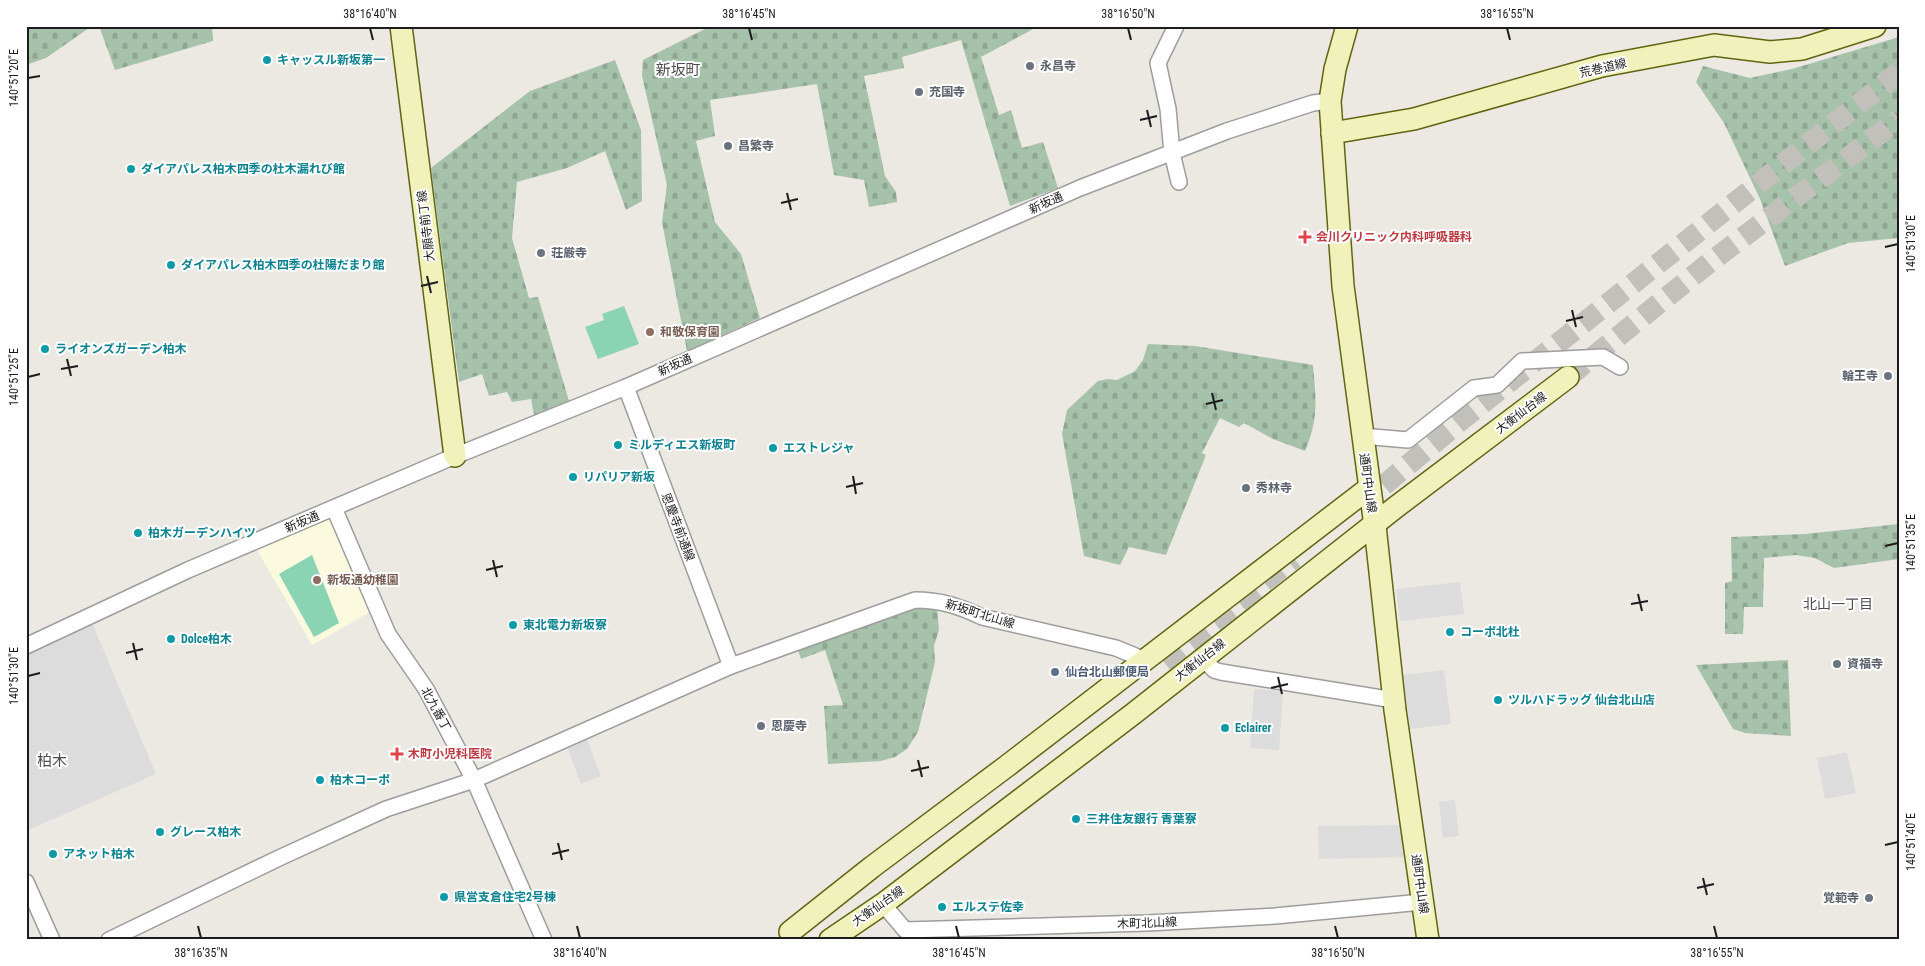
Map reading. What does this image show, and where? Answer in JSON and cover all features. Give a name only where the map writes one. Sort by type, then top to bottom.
[{"type":"street","name":"大願寺前丁線","points":[[401,26],[454,456]]},
{"type":"street","points":[[1176,26],[1158,63],[1168,109],[1172,153],[1179,182]]},
{"type":"street","name":"通町中山線","points":[[1347,26],[1335,69],[1330,101],[1343,286],[1394,700],[1428,940]]},
{"type":"street","name":"荒巻道線","points":[[1332,133],[1414,119],[1611,65],[1714,45],[1770,52],[1802,49],[1875,26]]},
{"type":"street","name":"新坂通","points":[[26,646],[188,570],[454,456],[626,387],[1080,188],[1235,128],[1313,103],[1330,101]]},
{"type":"street","points":[[1362,436],[1408,440],[1474,388],[1496,385],[1522,361],[1603,358],[1620,367]]},
{"type":"street","name":"大衡仙台線","points":[[830,940],[883,904],[1132,714],[1396,507],[1568,377]]},
{"type":"street","name":"恩慶寺前通線","points":[[626,387],[731,666]]},
{"type":"street","points":[[784,936],[872,867],[1154,661],[1369,488]]},
{"type":"street","name":"北九番丁","points":[[334,508],[388,634],[426,689],[474,780],[544,940]]},
{"type":"street","name":"新坂町北山線","points":[[109,940],[386,809],[474,780],[731,666],[915,600],[935,600],[982,617],[1116,648],[1154,661]]},
{"type":"street","points":[[1203,658],[1214,670],[1221,672],[1394,700]]},
{"type":"street","points":[[26,882],[52,940]]},
{"type":"street","name":"木町北山線","points":[[883,904],[905,930],[1147,923],[1275,916],[1422,902]]},
{"type":"shaded area","name":"新坂通幼稚園","points":[[332,516],[372,611],[312,645],[257,550]]},
{"type":"shaded area","points":[[1460,582],[1464,614],[1400,621],[1396,589]]},
{"type":"shaded area","points":[[92,623],[156,774],[26,831],[26,655]]},
{"type":"shaded area","points":[[1444,670],[1451,724],[1410,729],[1403,675]]},
{"type":"shaded area","points":[[1254,689],[1283,691],[1279,750],[1250,748]]},
{"type":"shaded area","points":[[587,740],[601,776],[581,784],[567,747]]},
{"type":"shaded area","points":[[1847,752],[1856,793],[1825,799],[1817,758]]},
{"type":"shaded area","points":[[1455,800],[1459,836],[1443,838],[1439,802]]},
{"type":"shaded area","points":[[1405,825],[1406,857],[1319,859],[1318,826]]},
{"type":"green space","points":[[26,26],[92,26],[46,58],[26,65]]},
{"type":"green space","points":[[99,26],[212,26],[213,41],[115,70]]},
{"type":"green space","points":[[711,26],[1039,26],[981,57],[999,115],[1011,110],[1022,148],[1043,142],[1058,188],[1010,206],[961,40],[902,57],[904,68],[864,76],[885,176],[896,192],[897,202],[869,207],[864,180],[834,175],[817,84],[710,100],[715,136],[696,141],[715,222],[741,254],[760,318],[687,351],[662,222],[667,185],[642,76],[643,60]]},
{"type":"green space","points":[[1899,37],[1899,238],[1848,243],[1785,266],[1760,199],[1724,123],[1696,82],[1703,66],[1750,78],[1792,69]]},
{"type":"green space","points":[[615,60],[641,130],[642,201],[626,210],[605,151],[567,168],[517,182],[512,238],[529,298],[538,297],[569,401],[534,415],[531,399],[512,402],[507,392],[489,396],[482,374],[459,382],[431,168],[530,91]]},
{"type":"green space","points":[[624,306],[639,344],[598,359],[585,327],[604,320],[602,314]]},
{"type":"green space","points":[[1148,344],[1195,346],[1313,365],[1315,409],[1313,429],[1305,451],[1273,439],[1244,423],[1239,427],[1220,418],[1202,453],[1206,455],[1166,555],[1129,547],[1120,565],[1084,556],[1062,434],[1067,410],[1098,381],[1117,380],[1135,371],[1143,360]]},
{"type":"green space","points":[[1899,524],[1899,559],[1834,568],[1815,558],[1796,555],[1764,558],[1763,607],[1744,607],[1743,634],[1725,634],[1725,583],[1732,581],[1731,537],[1805,534]]},
{"type":"green space","points":[[312,555],[339,623],[314,637],[279,574]]},
{"type":"green space","points":[[913,606],[937,607],[939,630],[934,646],[935,662],[918,732],[907,749],[895,757],[881,761],[828,764],[824,706],[843,705],[825,650],[801,659],[797,647]]},
{"type":"green space","points":[[1788,660],[1791,736],[1745,733],[1733,729],[1696,665]]},
{"type":"tunnel","points":[[1359,506],[1464,418],[1899,72]]},
{"type":"tunnel","points":[[1568,377],[1709,263],[1899,119]]},
{"type":"tunnel","points":[[1164,662],[1294,558]]},
{"type":"place","name":"キャッスル新坂第一","points":[[267,60]]},
{"type":"place","name":"永昌寺","points":[[1030,66]]},
{"type":"place","name":"充国寺","points":[[919,92]]},
{"type":"place","name":"昌繁寺","points":[[728,146]]},
{"type":"place","name":"ダイアパレス柏木四季の杜木漏れび館","points":[[131,169]]},
{"type":"place","name":"会川クリニック内科呼吸器科","points":[[1305,237]]},
{"type":"place","name":"荘厳寺","points":[[541,253]]},
{"type":"place","name":"ダイアパレス柏木四季の杜陽だまり館","points":[[171,265]]},
{"type":"place","name":"和敬保育園","points":[[650,332]]},
{"type":"place","name":"ライオンズガーデン柏木","points":[[45,349]]},
{"type":"place","name":"輪王寺","points":[[1888,376]]},
{"type":"place","name":"ミルディエス新坂町","points":[[618,445]]},
{"type":"place","name":"エストレジャ","points":[[773,448]]},
{"type":"place","name":"リパリア新坂","points":[[573,477]]},
{"type":"place","name":"秀林寺","points":[[1246,488]]},
{"type":"place","name":"柏木ガーデンハイツ","points":[[138,533]]},
{"type":"place","name":"新坂通幼稚園","points":[[317,580]]},
{"type":"place","name":"東北電力新坂寮","points":[[513,625]]},
{"type":"place","name":"コーポ北杜","points":[[1450,632]]},
{"type":"place","name":"Dolce柏木","points":[[171,639]]},
{"type":"place","name":"資福寺","points":[[1837,664]]},
{"type":"place","name":"仙台北山郵便局","points":[[1055,672]]},
{"type":"place","name":"ツルハドラッグ 仙台北山店","points":[[1498,700]]},
{"type":"place","name":"恩慶寺","points":[[761,726]]},
{"type":"place","name":"Eclairer","points":[[1225,728]]},
{"type":"place","name":"木町小児科医院","points":[[397,754]]},
{"type":"place","name":"柏木コーポ","points":[[320,780]]},
{"type":"place","name":"三井住友銀行 青葉寮","points":[[1076,819]]},
{"type":"place","name":"グレース柏木","points":[[160,832]]},
{"type":"place","name":"アネット柏木","points":[[53,854]]},
{"type":"place","name":"県営支倉住宅2号棟","points":[[444,897]]},
{"type":"place","name":"覚範寺","points":[[1869,898]]},
{"type":"place","name":"エルステ佐幸","points":[[942,907]]},
{"type":"district","name":"新坂町","points":[[678,70]]},
{"type":"district","name":"北山一丁目","points":[[1838,604]]},
{"type":"district","name":"柏木","points":[[52,761]]}]
